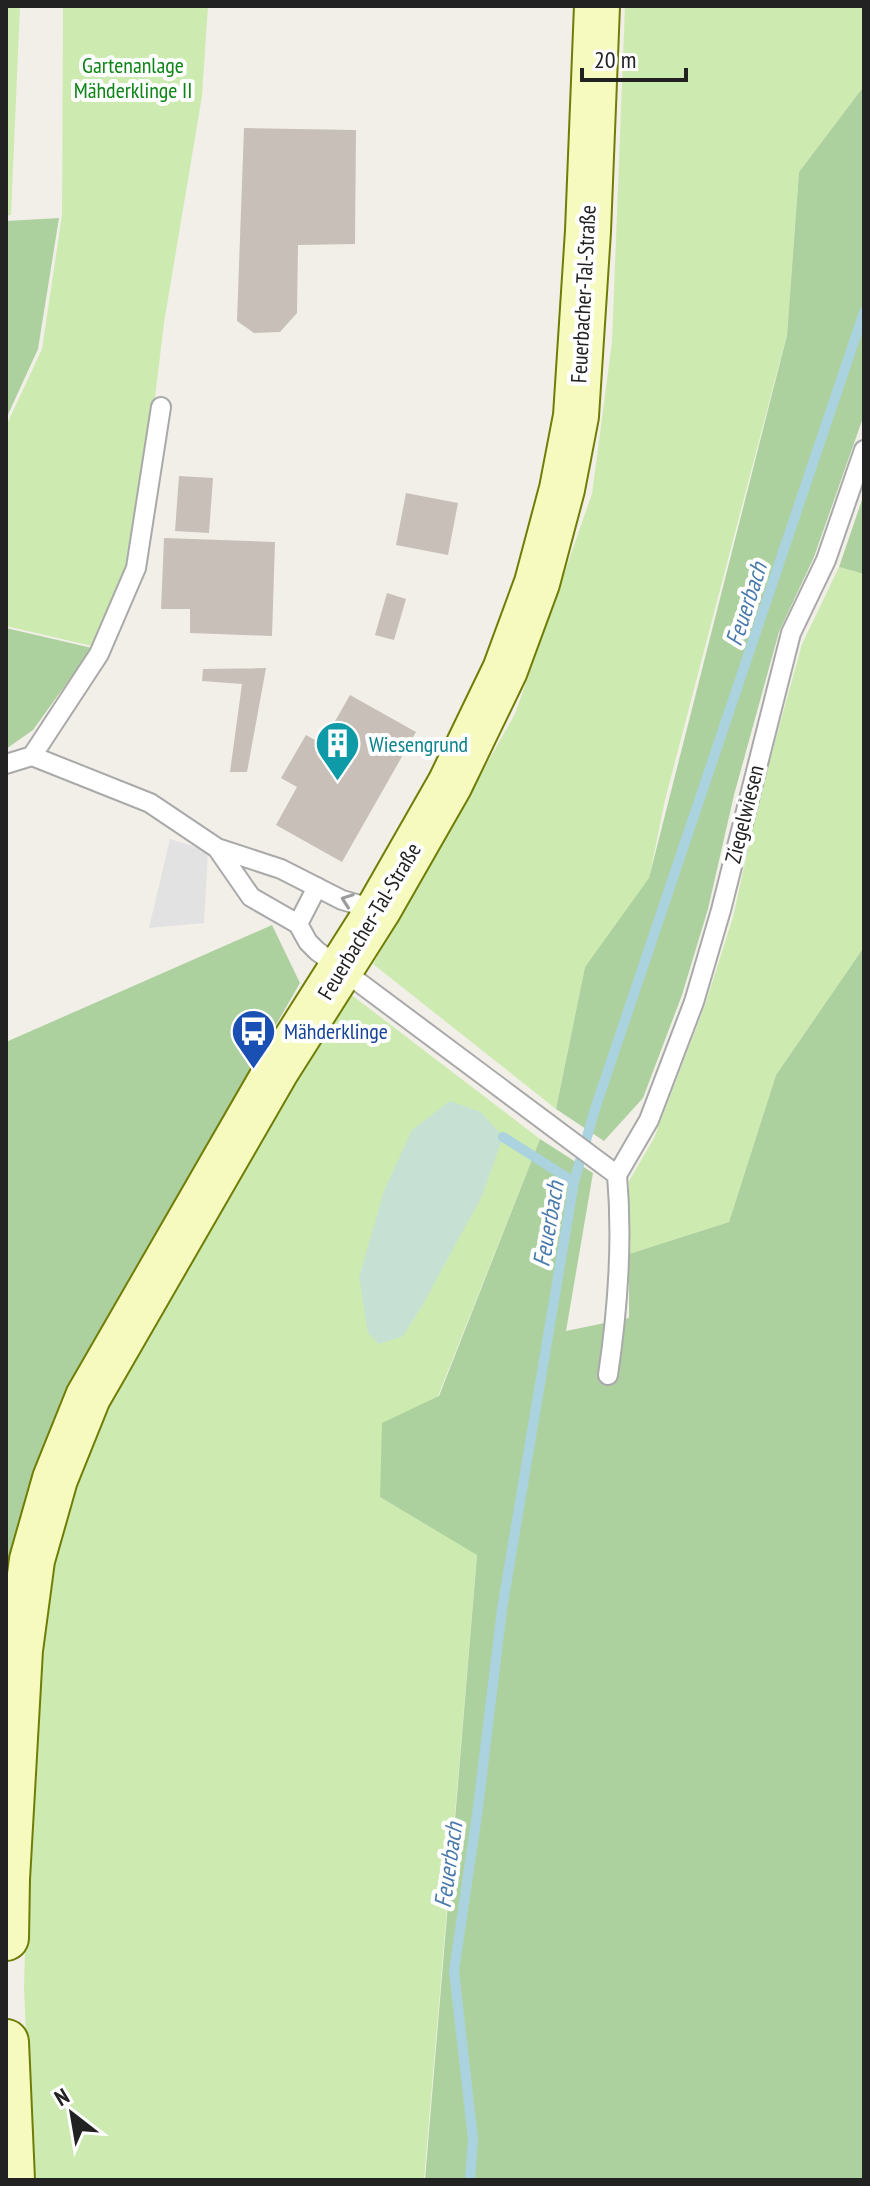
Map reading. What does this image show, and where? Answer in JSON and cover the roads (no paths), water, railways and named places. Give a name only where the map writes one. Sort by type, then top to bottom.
[{"type":"main road","name":"Feuerbacher-Tal-Straße","points":[[6,1938],[20,1650],[32,1560],[55,1479],[88,1397],[276,1071],[378,910],[450,784],[505,670],[537,583],[562,489],[576,416],[597,6]]},
{"type":"main road","points":[[6,2042],[12,2180]]},
{"type":"lane","points":[[32,756],[99,654],[136,568],[161,407]]},
{"type":"lane","name":"Ziegelwiesen","points":[[610,1169],[649,1120],[694,1002],[721,910],[791,633],[826,560],[864,450]]},
{"type":"lane","points":[[6,764],[32,756],[150,803],[217,848],[281,869],[342,900],[378,910]]},
{"type":"lane","points":[[217,848],[251,897],[298,924],[317,951],[610,1169],[621,1216],[618,1304],[608,1375]]},
{"type":"lane","points":[[298,924],[317,887]]},
{"type":"waterway","name":"Feuerbach","points":[[470,2180],[473,2139],[454,1971],[502,1609],[574,1182],[595,1109],[864,312]]},
{"type":"waterway","points":[[503,1137],[574,1182]]},
{"type":"place","name":"Wiesengrund","points":[[338,783]]},
{"type":"place","name":"Mähderklinge","points":[[253,1070]]},
{"type":"park label","name":"Gartenanlage Mähderklinge II","points":[[133,78]]}]
